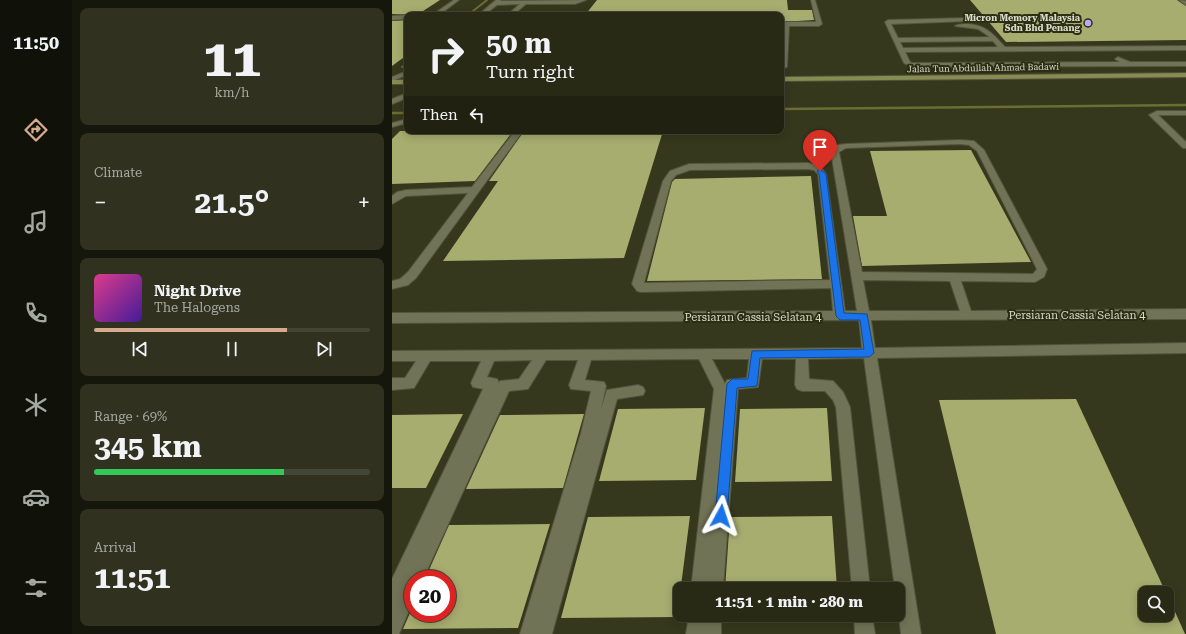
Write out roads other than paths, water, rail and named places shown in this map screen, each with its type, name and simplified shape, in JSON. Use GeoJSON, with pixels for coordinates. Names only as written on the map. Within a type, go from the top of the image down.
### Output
{"type":"FeatureCollection","features":[{"type":"Feature","properties":{"kind":"main road","name":"Jalan Tun Abdullah Ahmad Badawi"},"geometry":{"type":"LineString","coordinates":[[784,79],[1186,75]]}},
{"type":"Feature","properties":{"kind":"main road","name":"Jalan Tun Abdullah Ahmad Badawi"},"geometry":{"type":"LineString","coordinates":[[784,85],[1186,81]]}},
{"type":"Feature","properties":{"kind":"main road"},"geometry":{"type":"LineString","coordinates":[[392,82],[404,82]]}},
{"type":"Feature","properties":{"kind":"main road"},"geometry":{"type":"LineString","coordinates":[[392,88],[404,88]]}},
{"type":"Feature","properties":{"kind":"street"},"geometry":{"type":"LineString","coordinates":[[484,12],[497,1],[575,2],[584,0]]}},
{"type":"Feature","properties":{"kind":"street"},"geometry":{"type":"LineString","coordinates":[[784,67],[786,24],[819,24],[813,0]]}},
{"type":"Feature","properties":{"kind":"street"},"geometry":{"type":"LineString","coordinates":[[1181,0],[1186,3]]}},
{"type":"Feature","properties":{"kind":"street"},"geometry":{"type":"LineString","coordinates":[[497,11],[508,1]]}},
{"type":"Feature","properties":{"kind":"street"},"geometry":{"type":"LineString","coordinates":[[439,12],[454,2],[464,2]]}},
{"type":"Feature","properties":{"kind":"street"},"geometry":{"type":"LineString","coordinates":[[513,12],[524,2]]}},
{"type":"Feature","properties":{"kind":"street"},"geometry":{"type":"LineString","coordinates":[[392,18],[404,17]]}},
{"type":"Feature","properties":{"kind":"street"},"geometry":{"type":"LineString","coordinates":[[967,20],[893,20],[888,22],[907,63],[916,65],[1186,64]]}},
{"type":"Feature","properties":{"kind":"street"},"geometry":{"type":"LineString","coordinates":[[892,30],[974,25],[983,27],[1003,49]]}},
{"type":"Feature","properties":{"kind":"street"},"geometry":{"type":"LineString","coordinates":[[892,30],[902,32]]}},
{"type":"Feature","properties":{"kind":"street"},"geometry":{"type":"LineString","coordinates":[[956,32],[988,32]]}},
{"type":"Feature","properties":{"kind":"street"},"geometry":{"type":"LineString","coordinates":[[897,40],[994,39]]}},
{"type":"Feature","properties":{"kind":"street"},"geometry":{"type":"LineString","coordinates":[[1124,48],[1131,56],[1144,64]]}},
{"type":"Feature","properties":{"kind":"street"},"geometry":{"type":"LineString","coordinates":[[1140,48],[1161,64]]}},
{"type":"Feature","properties":{"kind":"street"},"geometry":{"type":"LineString","coordinates":[[901,50],[1186,48]]}},
{"type":"Feature","properties":{"kind":"street"},"geometry":{"type":"LineString","coordinates":[[1014,49],[1023,56],[1029,64]]}},
{"type":"Feature","properties":{"kind":"street"},"geometry":{"type":"LineString","coordinates":[[1114,56],[1124,64]]}},
{"type":"Feature","properties":{"kind":"street"},"geometry":{"type":"LineString","coordinates":[[944,57],[1131,56]]}},
{"type":"Feature","properties":{"kind":"street"},"geometry":{"type":"LineString","coordinates":[[905,58],[913,58]]}},
{"type":"Feature","properties":{"kind":"street"},"geometry":{"type":"LineString","coordinates":[[392,79],[404,74]]}},
{"type":"Feature","properties":{"kind":"street"},"geometry":{"type":"LineString","coordinates":[[392,102],[404,96]]}},
{"type":"Feature","properties":{"kind":"street"},"geometry":{"type":"LineString","coordinates":[[1186,113],[1157,113],[1153,115],[1186,146]]}},
{"type":"Feature","properties":{"kind":"street"},"geometry":{"type":"LineString","coordinates":[[392,125],[404,122]]}},
{"type":"Feature","properties":{"kind":"street"},"geometry":{"type":"LineString","coordinates":[[392,285],[404,282],[412,275],[517,134]]}},
{"type":"Feature","properties":{"kind":"street"},"geometry":{"type":"LineString","coordinates":[[857,276],[1035,278],[1040,274],[1042,269],[980,150],[971,143],[960,142],[846,146],[836,149],[835,152],[864,316],[911,634]]}},
{"type":"Feature","properties":{"kind":"street"},"geometry":{"type":"LineString","coordinates":[[835,284],[641,288],[638,284],[667,181],[673,173],[689,167],[808,166],[817,168],[822,174],[840,316]]}},
{"type":"Feature","properties":{"kind":"street"},"geometry":{"type":"LineString","coordinates":[[392,201],[400,194],[406,193],[475,190]]}},
{"type":"Feature","properties":{"kind":"street"},"geometry":{"type":"LineString","coordinates":[[954,276],[967,315]]}},
{"type":"Feature","properties":{"kind":"street","name":"Persiaran Cassia Selatan 4"},"geometry":{"type":"LineString","coordinates":[[392,318],[1186,314]]}},
{"type":"Feature","properties":{"kind":"street"},"geometry":{"type":"LineString","coordinates":[[392,356],[704,355],[1186,348]]}},
{"type":"Feature","properties":{"kind":"street"},"geometry":{"type":"LineString","coordinates":[[715,582],[732,384],[753,383],[756,354]]}},
{"type":"Feature","properties":{"kind":"street"},"geometry":{"type":"LineString","coordinates":[[802,354],[802,385],[828,385],[838,396],[844,407],[860,582]]}},
{"type":"Feature","properties":{"kind":"street"},"geometry":{"type":"LineString","coordinates":[[418,570],[505,385],[523,385],[542,355]]}},
{"type":"Feature","properties":{"kind":"street"},"geometry":{"type":"LineString","coordinates":[[530,634],[588,433],[599,386],[576,385],[586,355]]}},
{"type":"Feature","properties":{"kind":"street"},"geometry":{"type":"LineString","coordinates":[[701,582],[721,389],[704,355]]}},
{"type":"Feature","properties":{"kind":"street"},"geometry":{"type":"LineString","coordinates":[[392,384],[410,384],[426,356]]}},
{"type":"Feature","properties":{"kind":"street"},"geometry":{"type":"LineString","coordinates":[[392,599],[492,383],[478,383],[490,356]]}},
{"type":"Feature","properties":{"kind":"street"},"geometry":{"type":"LineString","coordinates":[[542,634],[612,394],[638,391]]}},
{"type":"Feature","properties":{"kind":"street"},"geometry":{"type":"LineString","coordinates":[[392,627],[404,600]]}},
{"type":"Feature","properties":{"kind":"street"},"geometry":{"type":"LineString","coordinates":[[696,634],[697,622]]}},
{"type":"Feature","properties":{"kind":"street"},"geometry":{"type":"LineString","coordinates":[[712,622],[712,634]]}},
{"type":"Feature","properties":{"kind":"street"},"geometry":{"type":"LineString","coordinates":[[864,622],[865,634]]}},
{"type":"Feature","properties":{"kind":"waterway"},"geometry":{"type":"LineString","coordinates":[[472,12],[487,0]]}},
{"type":"Feature","properties":{"kind":"waterway"},"geometry":{"type":"LineString","coordinates":[[784,109],[1186,105]]}},
{"type":"Feature","properties":{"kind":"waterway"},"geometry":{"type":"LineString","coordinates":[[392,113],[404,113]]}},
{"type":"Feature","properties":{"kind":"place","name":"Micron Memory Malaysia Sdn Bhd Penang"},"geometry":{"type":"Point","coordinates":[1088,23]}}]}
